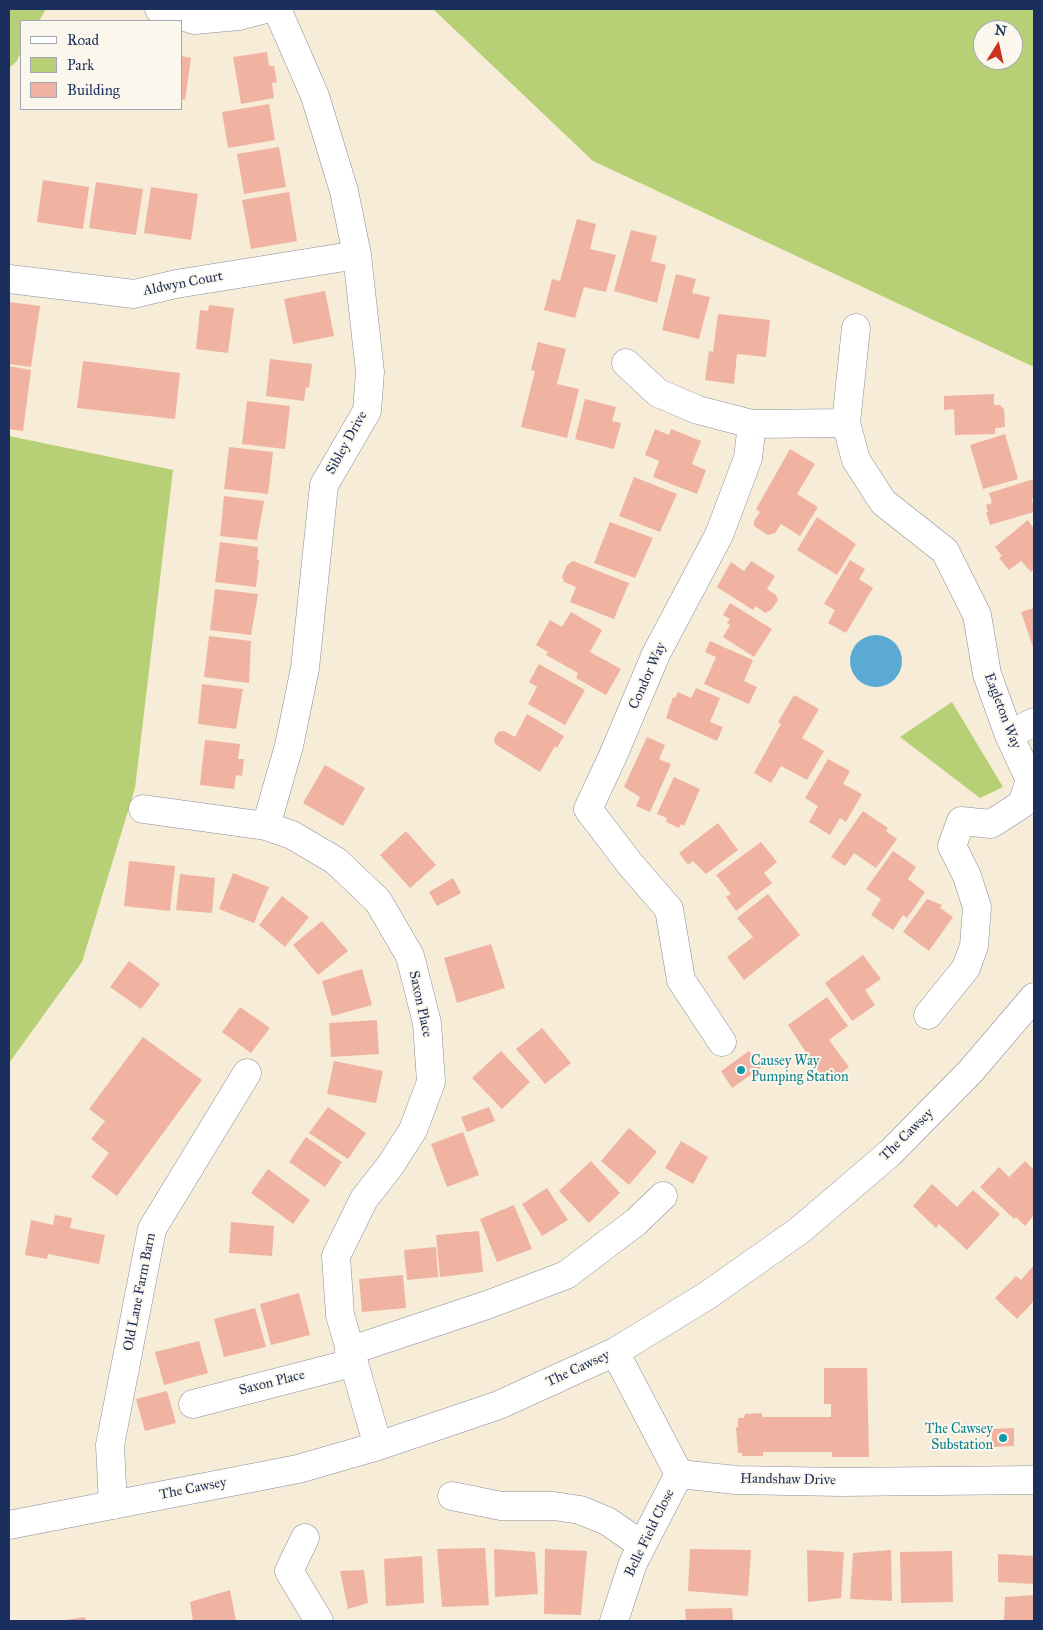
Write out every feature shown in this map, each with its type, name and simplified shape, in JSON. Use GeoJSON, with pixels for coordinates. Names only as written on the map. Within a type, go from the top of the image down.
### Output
{"type":"FeatureCollection","features":[{"type":"Feature","properties":{"kind":"street"},"geometry":{"type":"LineString","coordinates":[[159,9],[194,20],[239,16],[266,9]]}},
{"type":"Feature","properties":{"kind":"street","name":"Sibley Drive"},"geometry":{"type":"LineString","coordinates":[[266,826],[289,746],[305,668],[324,485],[367,411],[370,372],[357,255],[344,191],[315,96],[277,9]]}},
{"type":"Feature","properties":{"kind":"street","name":"Aldwyn Court"},"geometry":{"type":"LineString","coordinates":[[9,278],[134,294],[176,284],[357,255]]}},
{"type":"Feature","properties":{"kind":"street","name":"Eagleton Way"},"geometry":{"type":"LineString","coordinates":[[856,328],[846,422],[856,460],[883,502],[946,551],[978,615],[987,674],[1010,735],[1032,780],[1022,804],[991,824],[961,821],[952,846],[967,876],[977,907],[974,946],[966,968],[928,1014]]}},
{"type":"Feature","properties":{"kind":"street"},"geometry":{"type":"LineString","coordinates":[[626,363],[658,393],[698,410],[752,424],[846,422]]}},
{"type":"Feature","properties":{"kind":"street","name":"Condor Way"},"geometry":{"type":"LineString","coordinates":[[722,1042],[681,980],[669,909],[630,864],[588,809],[656,654],[719,535],[748,458],[752,424]]}},
{"type":"Feature","properties":{"kind":"street"},"geometry":{"type":"LineString","coordinates":[[1010,735],[1034,722]]}},
{"type":"Feature","properties":{"kind":"street","name":"Saxon Place"},"geometry":{"type":"LineString","coordinates":[[143,809],[266,826],[292,835],[336,861],[378,901],[410,956],[427,1023],[431,1082],[413,1130],[390,1166],[364,1199],[336,1256],[340,1315],[350,1357],[378,1446]]}},
{"type":"Feature","properties":{"kind":"street","name":"The Cawsey"},"geometry":{"type":"LineString","coordinates":[[9,1525],[298,1468],[378,1446],[499,1405],[615,1352],[708,1295],[777,1246],[875,1166],[970,1072],[1034,997]]}},
{"type":"Feature","properties":{"kind":"street","name":"Old Lane Farm Barn"},"geometry":{"type":"LineString","coordinates":[[113,1505],[110,1445],[152,1229],[247,1073]]}},
{"type":"Feature","properties":{"kind":"street","name":"Saxon Place"},"geometry":{"type":"LineString","coordinates":[[193,1404],[350,1357],[566,1275],[636,1222],[663,1196]]}},
{"type":"Feature","properties":{"kind":"street"},"geometry":{"type":"LineString","coordinates":[[615,1352],[679,1474]]}},
{"type":"Feature","properties":{"kind":"street","name":"Handshaw Drive"},"geometry":{"type":"LineString","coordinates":[[679,1474],[736,1480],[840,1482],[1034,1480]]}},
{"type":"Feature","properties":{"kind":"street","name":"Belle Field Close"},"geometry":{"type":"LineString","coordinates":[[614,1621],[633,1564],[679,1474]]}},
{"type":"Feature","properties":{"kind":"street"},"geometry":{"type":"LineString","coordinates":[[452,1496],[501,1506],[554,1506],[580,1510],[607,1521],[642,1545]]}},
{"type":"Feature","properties":{"kind":"street"},"geometry":{"type":"LineString","coordinates":[[305,1538],[289,1571],[319,1621]]}},
{"type":"Feature","properties":{"kind":"green space"},"geometry":{"type":"Polygon","coordinates":[[[9,9],[46,9],[40,20],[20,20],[20,55],[16,62],[9,68],[9,9]]]}},
{"type":"Feature","properties":{"kind":"green space"},"geometry":{"type":"Polygon","coordinates":[[[433,9],[1034,9],[1034,367],[593,161],[433,9]]]}},
{"type":"Feature","properties":{"kind":"green space"},"geometry":{"type":"Polygon","coordinates":[[[9,436],[173,470],[135,788],[82,962],[9,1063],[9,436]]]}},
{"type":"Feature","properties":{"kind":"green space"},"geometry":{"type":"Polygon","coordinates":[[[952,702],[1003,787],[980,798],[900,737],[952,702]]]}},
{"type":"Feature","properties":{"kind":"water"},"geometry":{"type":"Polygon","coordinates":[[[871,635],[881,635],[895,642],[902,656],[902,666],[895,680],[881,687],[871,687],[861,683],[854,676],[850,666],[850,656],[854,646],[861,639],[871,635]]]}},
{"type":"Feature","properties":{"kind":"building"},"geometry":{"type":"Polygon","coordinates":[[[267,52],[269,66],[274,66],[277,82],[272,83],[274,98],[241,104],[233,57],[267,52]]]}},
{"type":"Feature","properties":{"kind":"building"},"geometry":{"type":"Polygon","coordinates":[[[182,56],[191,58],[185,100],[182,99],[182,56]]]}},
{"type":"Feature","properties":{"kind":"building"},"geometry":{"type":"Polygon","coordinates":[[[269,104],[275,140],[228,148],[222,112],[269,104]]]}},
{"type":"Feature","properties":{"kind":"building"},"geometry":{"type":"Polygon","coordinates":[[[279,147],[286,187],[244,194],[237,154],[279,147]]]}},
{"type":"Feature","properties":{"kind":"building"},"geometry":{"type":"Polygon","coordinates":[[[43,180],[89,187],[83,229],[37,222],[43,180]]]}},
{"type":"Feature","properties":{"kind":"building"},"geometry":{"type":"Polygon","coordinates":[[[96,182],[143,189],[136,235],[89,228],[96,182]]]}},
{"type":"Feature","properties":{"kind":"building"},"geometry":{"type":"Polygon","coordinates":[[[151,187],[198,194],[191,240],[144,233],[151,187]]]}},
{"type":"Feature","properties":{"kind":"building"},"geometry":{"type":"Polygon","coordinates":[[[289,192],[297,241],[251,249],[242,200],[289,192]]]}},
{"type":"Feature","properties":{"kind":"building"},"geometry":{"type":"Polygon","coordinates":[[[577,219],[596,224],[590,249],[616,255],[606,292],[584,287],[575,318],[544,310],[552,279],[560,281],[577,219]]]}},
{"type":"Feature","properties":{"kind":"building"},"geometry":{"type":"Polygon","coordinates":[[[631,230],[657,236],[651,261],[666,265],[657,303],[614,291],[631,230]]]}},
{"type":"Feature","properties":{"kind":"building"},"geometry":{"type":"Polygon","coordinates":[[[676,274],[696,279],[692,293],[710,297],[699,339],[662,330],[676,274]]]}},
{"type":"Feature","properties":{"kind":"building"},"geometry":{"type":"Polygon","coordinates":[[[325,291],[334,336],[293,344],[284,299],[325,291]]]}},
{"type":"Feature","properties":{"kind":"building"},"geometry":{"type":"Polygon","coordinates":[[[9,302],[40,306],[31,367],[9,364],[9,302]]]}},
{"type":"Feature","properties":{"kind":"building"},"geometry":{"type":"Polygon","coordinates":[[[209,305],[234,308],[228,353],[196,349],[200,310],[208,311],[209,305]]]}},
{"type":"Feature","properties":{"kind":"building"},"geometry":{"type":"Polygon","coordinates":[[[718,314],[770,320],[766,357],[737,354],[734,384],[705,380],[709,351],[713,352],[718,314]]]}},
{"type":"Feature","properties":{"kind":"building"},"geometry":{"type":"Polygon","coordinates":[[[538,342],[566,349],[557,384],[579,389],[567,438],[521,427],[535,371],[531,370],[538,342]]]}},
{"type":"Feature","properties":{"kind":"building"},"geometry":{"type":"Polygon","coordinates":[[[270,359],[312,364],[309,388],[306,387],[304,401],[266,396],[270,359]]]}},
{"type":"Feature","properties":{"kind":"building"},"geometry":{"type":"Polygon","coordinates":[[[83,361],[180,373],[175,419],[77,408],[83,361]]]}},
{"type":"Feature","properties":{"kind":"building"},"geometry":{"type":"Polygon","coordinates":[[[9,366],[31,370],[23,431],[9,429],[9,366]]]}},
{"type":"Feature","properties":{"kind":"building"},"geometry":{"type":"Polygon","coordinates":[[[994,394],[994,405],[1000,405],[1004,409],[1005,427],[995,428],[995,434],[955,435],[954,409],[944,410],[944,396],[994,394]]]}},
{"type":"Feature","properties":{"kind":"building"},"geometry":{"type":"Polygon","coordinates":[[[585,399],[616,407],[612,421],[621,423],[614,449],[575,439],[585,399]]]}},
{"type":"Feature","properties":{"kind":"building"},"geometry":{"type":"Polygon","coordinates":[[[247,401],[290,406],[285,449],[242,444],[247,401]]]}},
{"type":"Feature","properties":{"kind":"building"},"geometry":{"type":"Polygon","coordinates":[[[655,429],[669,435],[671,429],[701,441],[692,464],[706,470],[697,494],[653,477],[659,461],[645,455],[655,429]]]}},
{"type":"Feature","properties":{"kind":"building"},"geometry":{"type":"Polygon","coordinates":[[[1005,434],[1018,479],[983,489],[970,445],[1005,434]]]}},
{"type":"Feature","properties":{"kind":"building"},"geometry":{"type":"Polygon","coordinates":[[[229,447],[273,452],[268,494],[224,489],[229,447]]]}},
{"type":"Feature","properties":{"kind":"building"},"geometry":{"type":"Polygon","coordinates":[[[790,449],[815,464],[797,494],[818,507],[800,536],[781,524],[775,533],[768,535],[754,526],[754,521],[760,512],[756,509],[790,449]]]}},
{"type":"Feature","properties":{"kind":"building"},"geometry":{"type":"Polygon","coordinates":[[[634,477],[677,494],[660,532],[619,516],[634,477]]]}},
{"type":"Feature","properties":{"kind":"building"},"geometry":{"type":"Polygon","coordinates":[[[1034,479],[1034,498],[1032,499],[1034,512],[990,525],[986,512],[988,512],[986,505],[992,503],[989,493],[1034,479]]]}},
{"type":"Feature","properties":{"kind":"building"},"geometry":{"type":"Polygon","coordinates":[[[224,496],[264,501],[257,540],[220,536],[224,496]]]}},
{"type":"Feature","properties":{"kind":"building"},"geometry":{"type":"Polygon","coordinates":[[[817,517],[856,544],[837,575],[797,550],[817,517]]]}},
{"type":"Feature","properties":{"kind":"building"},"geometry":{"type":"Polygon","coordinates":[[[1028,520],[1034,529],[1034,569],[1031,572],[1021,561],[1009,570],[999,558],[1002,556],[995,547],[1028,520]]]}},
{"type":"Feature","properties":{"kind":"building"},"geometry":{"type":"Polygon","coordinates":[[[610,522],[653,538],[635,578],[594,563],[610,522]]]}},
{"type":"Feature","properties":{"kind":"building"},"geometry":{"type":"Polygon","coordinates":[[[220,542],[258,547],[257,560],[259,560],[256,587],[215,582],[220,542]]]}},
{"type":"Feature","properties":{"kind":"building"},"geometry":{"type":"Polygon","coordinates":[[[850,560],[865,569],[859,579],[873,588],[846,633],[828,623],[835,610],[824,604],[850,560]]]}},
{"type":"Feature","properties":{"kind":"building"},"geometry":{"type":"Polygon","coordinates":[[[573,561],[629,583],[614,619],[570,602],[576,587],[564,582],[562,577],[567,565],[573,561]]]}},
{"type":"Feature","properties":{"kind":"building"},"geometry":{"type":"Polygon","coordinates":[[[751,561],[775,576],[767,589],[776,595],[778,600],[771,610],[765,613],[756,606],[753,610],[717,587],[731,562],[744,571],[751,561]]]}},
{"type":"Feature","properties":{"kind":"building"},"geometry":{"type":"Polygon","coordinates":[[[215,589],[258,594],[251,635],[210,630],[215,589]]]}},
{"type":"Feature","properties":{"kind":"building"},"geometry":{"type":"Polygon","coordinates":[[[730,603],[772,629],[754,657],[723,637],[730,625],[727,623],[730,619],[723,615],[730,603]]]}},
{"type":"Feature","properties":{"kind":"building"},"geometry":{"type":"Polygon","coordinates":[[[1034,608],[1034,650],[1021,612],[1034,608]]]}},
{"type":"Feature","properties":{"kind":"building"},"geometry":{"type":"Polygon","coordinates":[[[571,612],[602,630],[590,652],[621,669],[606,695],[576,678],[578,673],[546,655],[548,652],[536,645],[550,620],[562,627],[571,612]]]}},
{"type":"Feature","properties":{"kind":"building"},"geometry":{"type":"Polygon","coordinates":[[[209,636],[251,641],[249,683],[204,677],[209,636]]]}},
{"type":"Feature","properties":{"kind":"building"},"geometry":{"type":"Polygon","coordinates":[[[710,641],[753,660],[744,681],[757,687],[749,704],[704,684],[716,657],[705,652],[710,641]]]}},
{"type":"Feature","properties":{"kind":"building"},"geometry":{"type":"Polygon","coordinates":[[[539,664],[585,690],[565,725],[528,704],[537,687],[529,682],[539,664]]]}},
{"type":"Feature","properties":{"kind":"building"},"geometry":{"type":"Polygon","coordinates":[[[202,684],[243,689],[236,729],[198,724],[202,684]]]}},
{"type":"Feature","properties":{"kind":"building"},"geometry":{"type":"Polygon","coordinates":[[[696,688],[720,698],[710,722],[723,727],[717,741],[666,718],[673,697],[675,698],[678,692],[691,698],[696,688]]]}},
{"type":"Feature","properties":{"kind":"building"},"geometry":{"type":"Polygon","coordinates":[[[794,695],[819,709],[802,738],[824,751],[807,780],[781,766],[771,783],[754,773],[781,724],[778,722],[794,695]]]}},
{"type":"Feature","properties":{"kind":"building"},"geometry":{"type":"Polygon","coordinates":[[[527,714],[564,736],[557,748],[555,746],[540,772],[495,744],[494,739],[498,732],[504,731],[515,737],[527,714]]]}},
{"type":"Feature","properties":{"kind":"building"},"geometry":{"type":"Polygon","coordinates":[[[647,737],[665,745],[659,759],[671,764],[650,812],[636,806],[640,797],[624,787],[647,737]]]}},
{"type":"Feature","properties":{"kind":"building"},"geometry":{"type":"Polygon","coordinates":[[[205,740],[240,744],[238,759],[244,759],[242,776],[236,775],[234,789],[200,785],[205,740]]]}},
{"type":"Feature","properties":{"kind":"building"},"geometry":{"type":"Polygon","coordinates":[[[828,759],[850,771],[843,784],[862,794],[846,822],[840,818],[830,835],[809,822],[818,806],[805,798],[828,759]]]}},
{"type":"Feature","properties":{"kind":"building"},"geometry":{"type":"Polygon","coordinates":[[[325,765],[365,788],[343,826],[303,803],[325,765]]]}},
{"type":"Feature","properties":{"kind":"building"},"geometry":{"type":"Polygon","coordinates":[[[674,777],[700,789],[684,826],[681,824],[679,828],[666,822],[667,818],[657,814],[674,777]]]}},
{"type":"Feature","properties":{"kind":"building"},"geometry":{"type":"Polygon","coordinates":[[[863,811],[888,828],[886,831],[897,839],[876,868],[854,853],[845,866],[831,857],[863,811]]]}},
{"type":"Feature","properties":{"kind":"building"},"geometry":{"type":"Polygon","coordinates":[[[718,823],[738,850],[706,874],[693,861],[688,865],[679,853],[718,823]]]}},
{"type":"Feature","properties":{"kind":"building"},"geometry":{"type":"Polygon","coordinates":[[[406,831],[436,865],[410,888],[380,855],[406,831]]]}},
{"type":"Feature","properties":{"kind":"building"},"geometry":{"type":"Polygon","coordinates":[[[761,842],[777,862],[764,873],[772,883],[736,911],[726,897],[731,894],[716,875],[761,842]]]}},
{"type":"Feature","properties":{"kind":"building"},"geometry":{"type":"Polygon","coordinates":[[[893,851],[916,867],[908,879],[925,892],[907,918],[903,915],[893,930],[871,915],[881,899],[866,889],[893,851]]]}},
{"type":"Feature","properties":{"kind":"building"},"geometry":{"type":"Polygon","coordinates":[[[129,861],[175,866],[170,911],[124,906],[129,861]]]}},
{"type":"Feature","properties":{"kind":"building"},"geometry":{"type":"Polygon","coordinates":[[[233,873],[269,887],[254,923],[219,909],[233,873]]]}},
{"type":"Feature","properties":{"kind":"building"},"geometry":{"type":"Polygon","coordinates":[[[180,874],[215,878],[212,913],[176,910],[180,874]]]}},
{"type":"Feature","properties":{"kind":"building"},"geometry":{"type":"Polygon","coordinates":[[[453,878],[461,893],[437,906],[429,892],[453,878]]]}},
{"type":"Feature","properties":{"kind":"building"},"geometry":{"type":"Polygon","coordinates":[[[768,894],[800,935],[744,980],[727,957],[753,937],[737,918],[768,894]]]}},
{"type":"Feature","properties":{"kind":"building"},"geometry":{"type":"Polygon","coordinates":[[[282,896],[309,917],[285,947],[259,925],[282,896]]]}},
{"type":"Feature","properties":{"kind":"building"},"geometry":{"type":"Polygon","coordinates":[[[927,899],[942,905],[940,908],[953,917],[929,951],[903,932],[927,899]]]}},
{"type":"Feature","properties":{"kind":"building"},"geometry":{"type":"Polygon","coordinates":[[[322,921],[348,951],[318,975],[293,945],[322,921]]]}},
{"type":"Feature","properties":{"kind":"building"},"geometry":{"type":"Polygon","coordinates":[[[491,944],[505,988],[457,1003],[444,958],[491,944]]]}},
{"type":"Feature","properties":{"kind":"building"},"geometry":{"type":"Polygon","coordinates":[[[863,955],[881,979],[865,990],[875,1005],[852,1021],[825,983],[863,955]]]}},
{"type":"Feature","properties":{"kind":"building"},"geometry":{"type":"Polygon","coordinates":[[[129,961],[160,984],[141,1009],[110,987],[129,961]]]}},
{"type":"Feature","properties":{"kind":"building"},"geometry":{"type":"Polygon","coordinates":[[[362,969],[372,1005],[332,1016],[322,981],[362,969]]]}},
{"type":"Feature","properties":{"kind":"building"},"geometry":{"type":"Polygon","coordinates":[[[827,997],[848,1026],[829,1040],[849,1067],[827,1084],[788,1025],[827,997]]]}},
{"type":"Feature","properties":{"kind":"building"},"geometry":{"type":"Polygon","coordinates":[[[240,1007],[270,1028],[251,1053],[222,1032],[240,1007]]]}},
{"type":"Feature","properties":{"kind":"building"},"geometry":{"type":"Polygon","coordinates":[[[377,1020],[379,1054],[331,1057],[329,1023],[377,1020]]]}},
{"type":"Feature","properties":{"kind":"building"},"geometry":{"type":"Polygon","coordinates":[[[542,1028],[571,1063],[545,1084],[516,1049],[542,1028]]]}},
{"type":"Feature","properties":{"kind":"building"},"geometry":{"type":"Polygon","coordinates":[[[143,1037],[202,1080],[117,1196],[91,1177],[109,1153],[91,1139],[105,1121],[89,1109],[143,1037]]]}},
{"type":"Feature","properties":{"kind":"building"},"geometry":{"type":"Polygon","coordinates":[[[501,1051],[530,1082],[502,1109],[472,1078],[501,1051]]]}},
{"type":"Feature","properties":{"kind":"building","name":"Causey Way Pumping Station"},"geometry":{"type":"Polygon","coordinates":[[[749,1051],[761,1068],[732,1088],[721,1071],[749,1051]]]}},
{"type":"Feature","properties":{"kind":"building"},"geometry":{"type":"Polygon","coordinates":[[[334,1061],[383,1071],[376,1103],[327,1094],[334,1061]]]}},
{"type":"Feature","properties":{"kind":"building"},"geometry":{"type":"Polygon","coordinates":[[[328,1107],[366,1133],[348,1159],[309,1133],[328,1107]]]}},
{"type":"Feature","properties":{"kind":"building"},"geometry":{"type":"Polygon","coordinates":[[[489,1107],[495,1121],[467,1132],[461,1117],[489,1107]]]}},
{"type":"Feature","properties":{"kind":"building"},"geometry":{"type":"Polygon","coordinates":[[[629,1128],[657,1152],[629,1185],[601,1161],[629,1128]]]}},
{"type":"Feature","properties":{"kind":"building"},"geometry":{"type":"Polygon","coordinates":[[[463,1132],[479,1175],[447,1187],[431,1144],[463,1132]]]}},
{"type":"Feature","properties":{"kind":"building"},"geometry":{"type":"Polygon","coordinates":[[[306,1137],[342,1162],[325,1187],[289,1162],[306,1137]]]}},
{"type":"Feature","properties":{"kind":"building"},"geometry":{"type":"Polygon","coordinates":[[[681,1141],[708,1157],[693,1184],[665,1168],[681,1141]]]}},
{"type":"Feature","properties":{"kind":"building"},"geometry":{"type":"Polygon","coordinates":[[[591,1161],[620,1193],[589,1223],[559,1191],[591,1161]]]}},
{"type":"Feature","properties":{"kind":"building"},"geometry":{"type":"Polygon","coordinates":[[[1025,1161],[1034,1170],[1034,1215],[1025,1226],[1016,1217],[1014,1219],[980,1187],[999,1167],[1009,1177],[1025,1161]]]}},
{"type":"Feature","properties":{"kind":"building"},"geometry":{"type":"Polygon","coordinates":[[[268,1169],[310,1200],[293,1224],[251,1193],[268,1169]]]}},
{"type":"Feature","properties":{"kind":"building"},"geometry":{"type":"Polygon","coordinates":[[[932,1184],[957,1207],[973,1190],[1000,1214],[967,1250],[939,1224],[936,1228],[913,1206],[932,1184]]]}},
{"type":"Feature","properties":{"kind":"building"},"geometry":{"type":"Polygon","coordinates":[[[547,1188],[568,1220],[542,1236],[522,1204],[547,1188]]]}},
{"type":"Feature","properties":{"kind":"building"},"geometry":{"type":"Polygon","coordinates":[[[514,1205],[532,1249],[497,1262],[480,1219],[514,1205]]]}},
{"type":"Feature","properties":{"kind":"building"},"geometry":{"type":"Polygon","coordinates":[[[55,1215],[72,1218],[70,1228],[105,1235],[99,1264],[48,1254],[47,1259],[25,1255],[31,1220],[53,1225],[55,1215]]]}},
{"type":"Feature","properties":{"kind":"building"},"geometry":{"type":"Polygon","coordinates":[[[231,1222],[274,1226],[272,1256],[229,1253],[231,1222]]]}},
{"type":"Feature","properties":{"kind":"building"},"geometry":{"type":"Polygon","coordinates":[[[479,1231],[483,1272],[440,1277],[436,1235],[479,1231]]]}},
{"type":"Feature","properties":{"kind":"building"},"geometry":{"type":"Polygon","coordinates":[[[436,1247],[438,1277],[407,1280],[404,1250],[436,1247]]]}},
{"type":"Feature","properties":{"kind":"building"},"geometry":{"type":"Polygon","coordinates":[[[1034,1265],[1034,1301],[1017,1319],[995,1298],[1016,1276],[1021,1280],[1034,1265]]]}},
{"type":"Feature","properties":{"kind":"building"},"geometry":{"type":"Polygon","coordinates":[[[403,1275],[406,1308],[362,1312],[359,1279],[403,1275]]]}},
{"type":"Feature","properties":{"kind":"building"},"geometry":{"type":"Polygon","coordinates":[[[299,1293],[310,1335],[271,1345],[260,1304],[299,1293]]]}},
{"type":"Feature","properties":{"kind":"building"},"geometry":{"type":"Polygon","coordinates":[[[255,1308],[266,1347],[224,1357],[214,1319],[255,1308]]]}},
{"type":"Feature","properties":{"kind":"building"},"geometry":{"type":"Polygon","coordinates":[[[199,1341],[208,1373],[164,1385],[155,1352],[199,1341]]]}},
{"type":"Feature","properties":{"kind":"building"},"geometry":{"type":"Polygon","coordinates":[[[824,1368],[867,1368],[869,1457],[832,1457],[832,1452],[763,1452],[763,1456],[742,1456],[742,1453],[738,1453],[736,1427],[738,1428],[738,1418],[744,1418],[745,1414],[762,1413],[762,1417],[831,1417],[831,1404],[824,1404],[824,1368]]]}},
{"type":"Feature","properties":{"kind":"building"},"geometry":{"type":"Polygon","coordinates":[[[167,1391],[176,1423],[145,1431],[136,1399],[167,1391]]]}},
{"type":"Feature","properties":{"kind":"building","name":"The Cawsey Substation"},"geometry":{"type":"Polygon","coordinates":[[[1014,1428],[1014,1446],[992,1447],[992,1429],[1014,1428]]]}},
{"type":"Feature","properties":{"kind":"building"},"geometry":{"type":"Polygon","coordinates":[[[485,1548],[489,1605],[442,1607],[437,1549],[485,1548]]]}},
{"type":"Feature","properties":{"kind":"building"},"geometry":{"type":"Polygon","coordinates":[[[494,1549],[535,1552],[538,1594],[495,1597],[494,1549]]]}},
{"type":"Feature","properties":{"kind":"building"},"geometry":{"type":"Polygon","coordinates":[[[545,1549],[587,1551],[581,1615],[544,1614],[545,1549]]]}},
{"type":"Feature","properties":{"kind":"building"},"geometry":{"type":"Polygon","coordinates":[[[690,1549],[751,1550],[748,1596],[688,1591],[690,1549]]]}},
{"type":"Feature","properties":{"kind":"building"},"geometry":{"type":"Polygon","coordinates":[[[807,1550],[844,1552],[841,1598],[808,1602],[807,1550]]]}},
{"type":"Feature","properties":{"kind":"building"},"geometry":{"type":"Polygon","coordinates":[[[891,1550],[892,1601],[850,1599],[853,1553],[891,1550]]]}},
{"type":"Feature","properties":{"kind":"building"},"geometry":{"type":"Polygon","coordinates":[[[952,1551],[953,1602],[901,1603],[900,1552],[952,1551]]]}},
{"type":"Feature","properties":{"kind":"building"},"geometry":{"type":"Polygon","coordinates":[[[998,1554],[1034,1556],[1034,1584],[998,1582],[998,1554]]]}},
{"type":"Feature","properties":{"kind":"building"},"geometry":{"type":"Polygon","coordinates":[[[422,1556],[424,1603],[386,1606],[384,1559],[422,1556]]]}},
{"type":"Feature","properties":{"kind":"building"},"geometry":{"type":"Polygon","coordinates":[[[364,1570],[368,1603],[348,1609],[340,1571],[364,1570]]]}},
{"type":"Feature","properties":{"kind":"building"},"geometry":{"type":"Polygon","coordinates":[[[230,1590],[236,1621],[193,1621],[190,1602],[230,1590]]]}},
{"type":"Feature","properties":{"kind":"building"},"geometry":{"type":"Polygon","coordinates":[[[1034,1595],[1034,1621],[1004,1621],[1005,1597],[1034,1595]]]}},
{"type":"Feature","properties":{"kind":"building"},"geometry":{"type":"Polygon","coordinates":[[[732,1608],[733,1621],[686,1621],[685,1609],[732,1608]]]}},
{"type":"Feature","properties":{"kind":"building"},"geometry":{"type":"Polygon","coordinates":[[[85,1617],[86,1621],[65,1621],[65,1620],[85,1617]]]}},
{"type":"Feature","properties":{"kind":"place","name":"Causey Way Pumping Station"},"geometry":{"type":"Point","coordinates":[741,1070]}},
{"type":"Feature","properties":{"kind":"place","name":"The Cawsey Substation"},"geometry":{"type":"Point","coordinates":[1003,1438]}}]}
